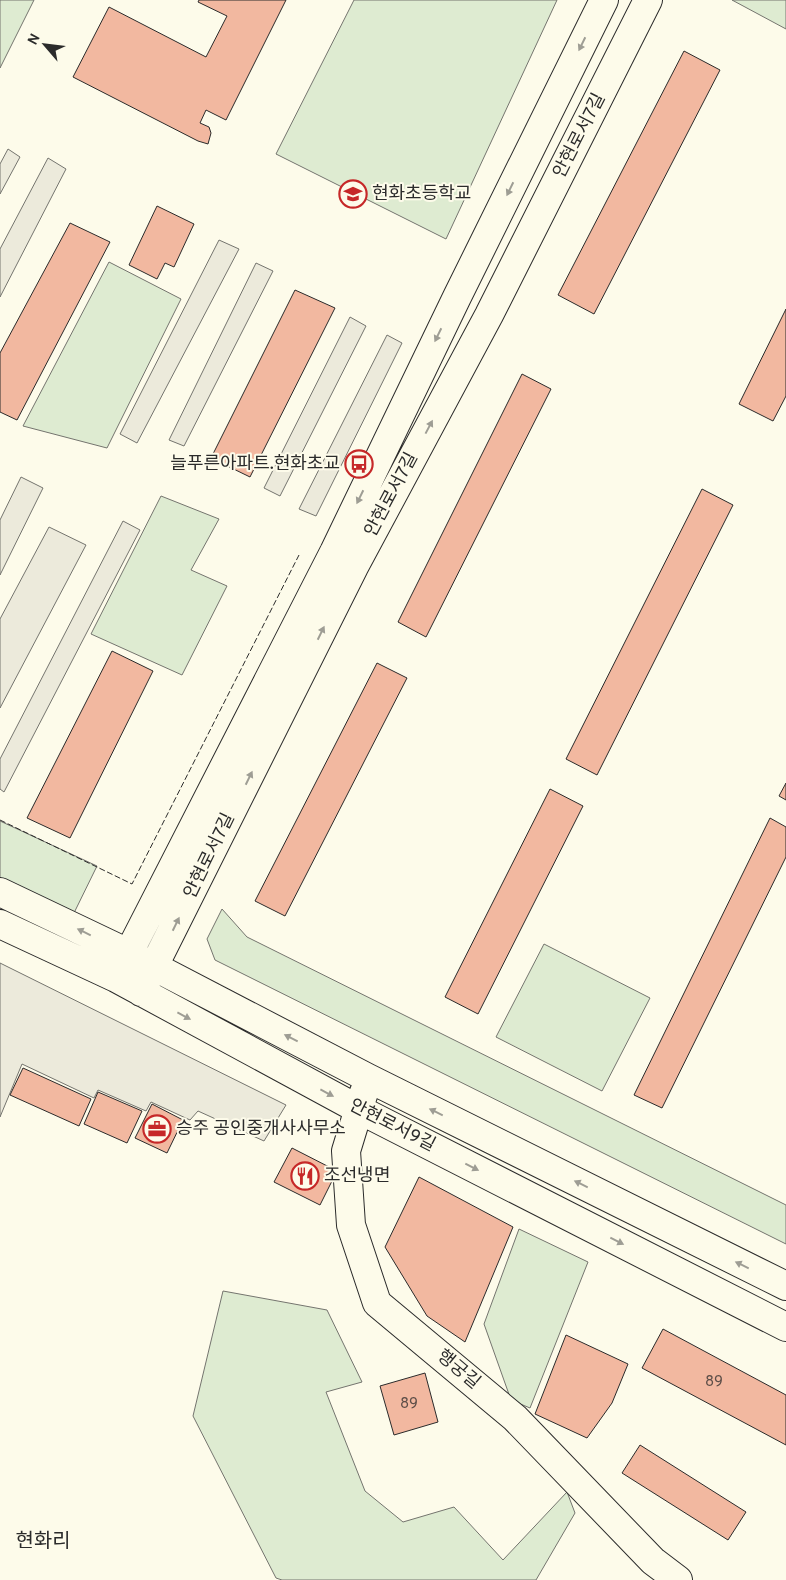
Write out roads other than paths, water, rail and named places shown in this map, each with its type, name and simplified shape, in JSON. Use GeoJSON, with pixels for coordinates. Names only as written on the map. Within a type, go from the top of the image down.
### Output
{"type":"FeatureCollection","features":[{"type":"Feature","properties":{"kind":"street","name":"안현로서7길"},"geometry":{"type":"LineString","coordinates":[[141,992],[155,967],[344,559],[461,288],[604,0]]}},
{"type":"Feature","properties":{"kind":"street","name":"안현로서7길"},"geometry":{"type":"LineString","coordinates":[[116,978],[344,559],[489,315],[648,0]]}},
{"type":"Feature","properties":{"kind":"street"},"geometry":{"type":"LineString","coordinates":[[0,892],[128,953],[368,1078],[786,1286]]}},
{"type":"Feature","properties":{"kind":"street","name":"안현로서9길"},"geometry":{"type":"LineString","coordinates":[[0,924],[116,978],[358,1109],[786,1327]]}},
{"type":"Feature","properties":{"kind":"street","name":"행궁길"},"geometry":{"type":"LineString","coordinates":[[368,1078],[346,1150],[351,1225],[376,1302],[515,1418],[653,1561],[678,1580]]}},
{"type":"Feature","properties":{"kind":"place","name":"현화초등학교"},"geometry":{"type":"Point","coordinates":[353,194]}},
{"type":"Feature","properties":{"kind":"place","name":"늘푸른아파트.현화초교"},"geometry":{"type":"Point","coordinates":[359,464]}},
{"type":"Feature","properties":{"kind":"place","name":"승주 공인중개사사무소"},"geometry":{"type":"Point","coordinates":[157,1129]}},
{"type":"Feature","properties":{"kind":"place","name":"조선냉면"},"geometry":{"type":"Point","coordinates":[305,1176]}},
{"type":"Feature","properties":{"kind":"district","name":"현화리"},"geometry":{"type":"Point","coordinates":[43,1542]}}]}
